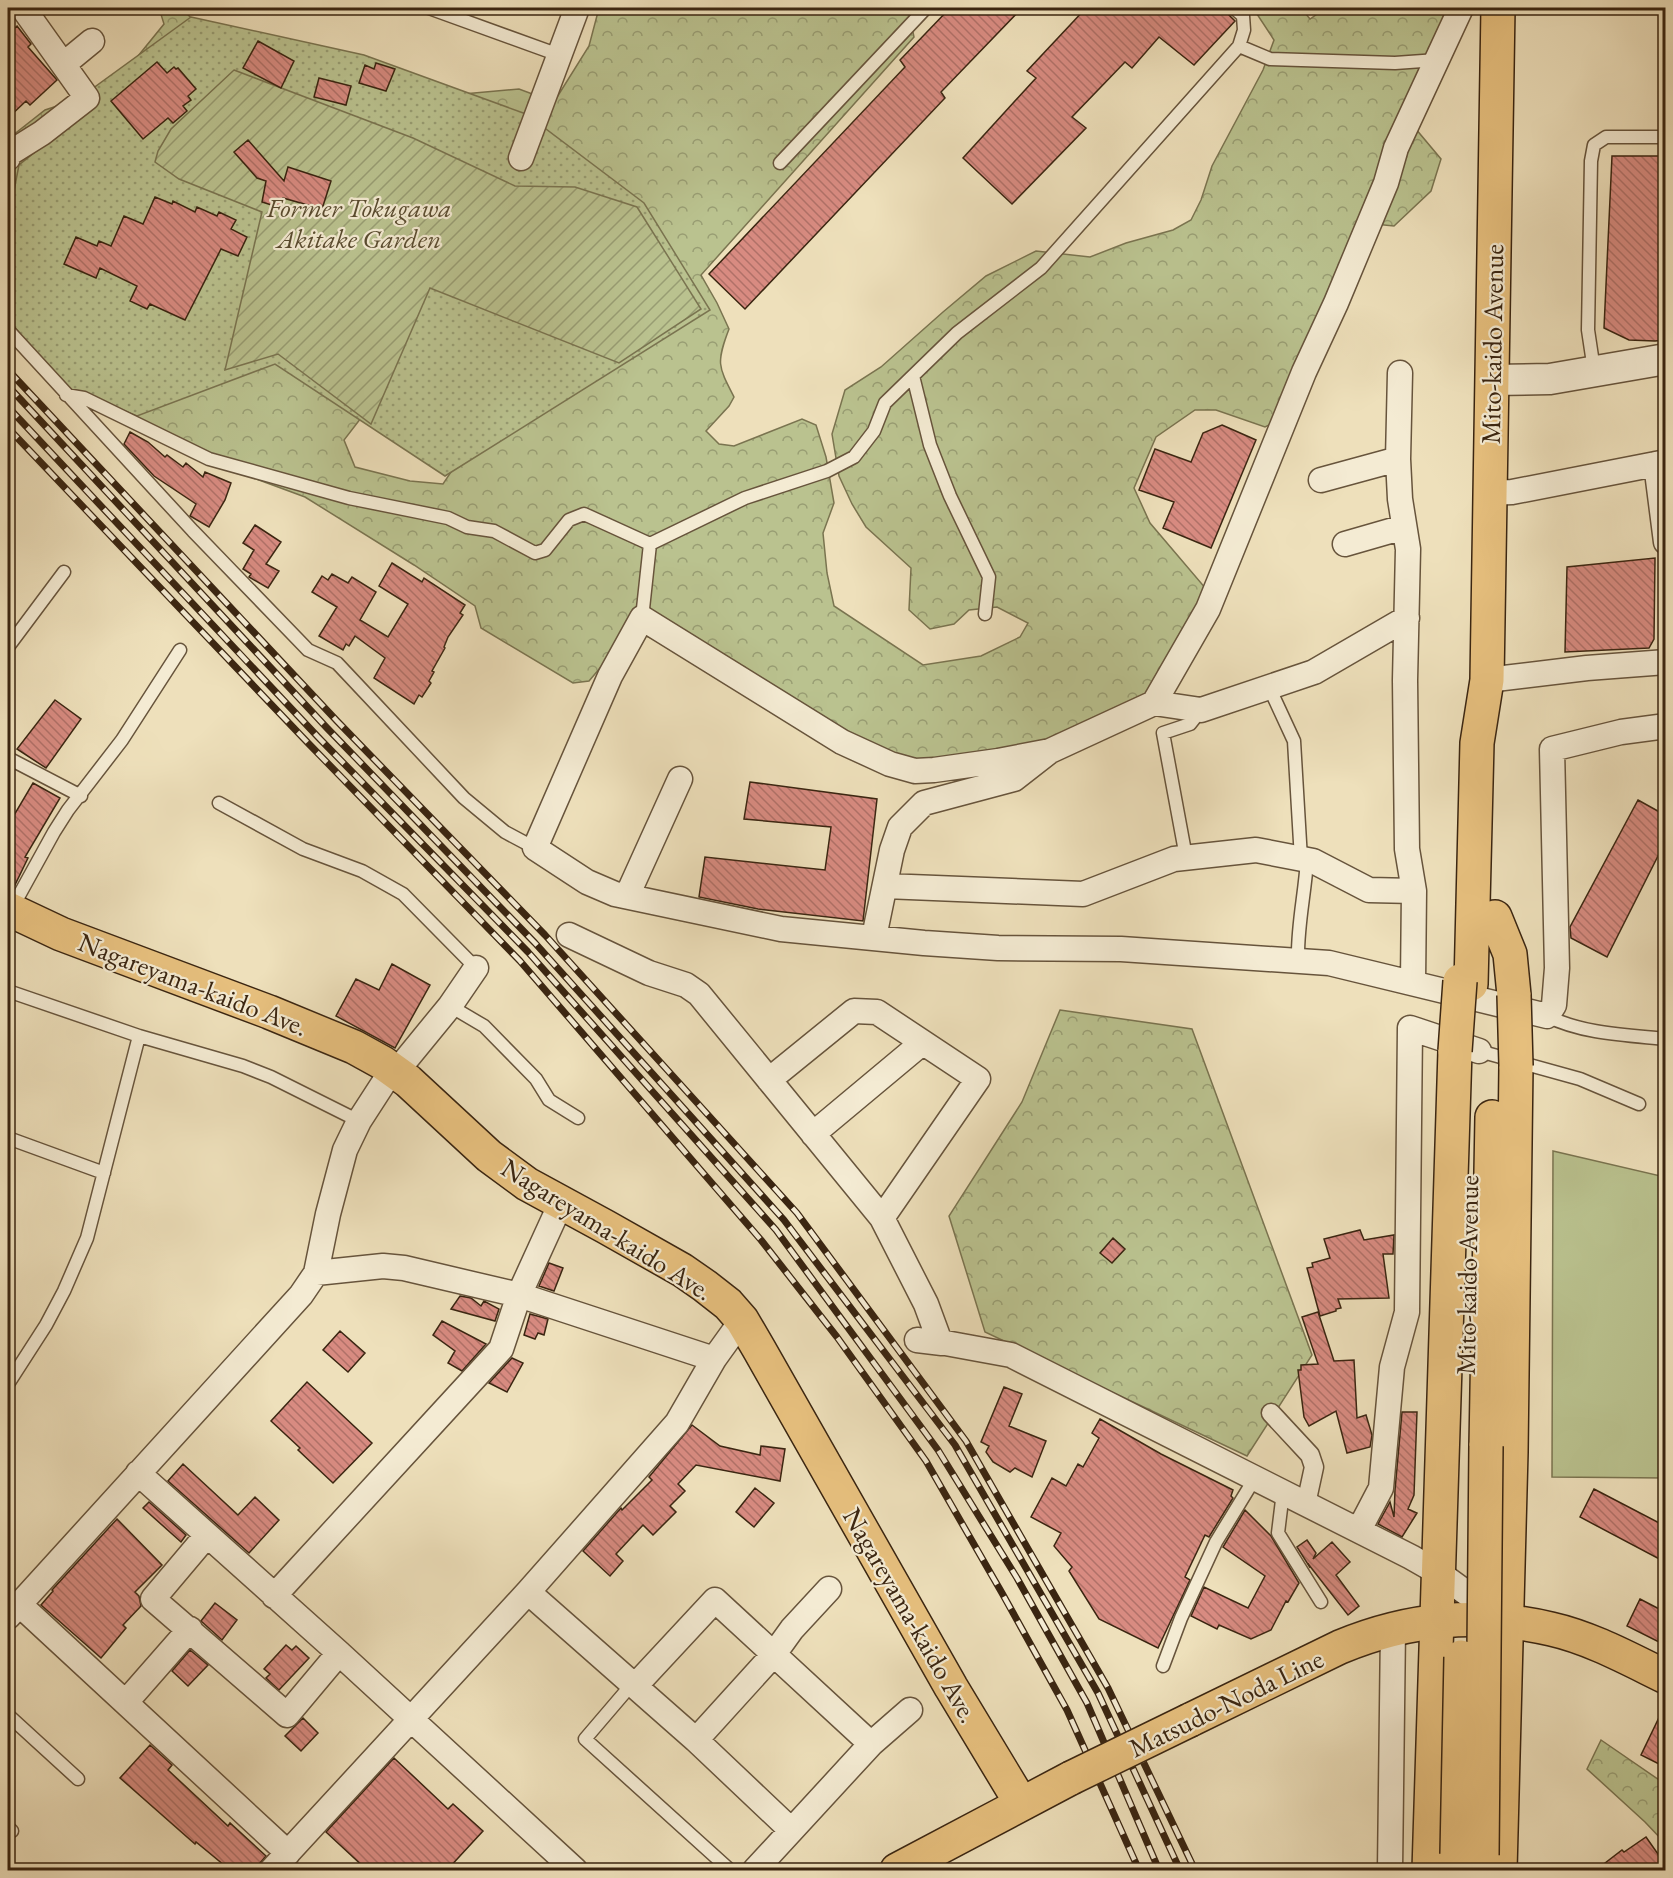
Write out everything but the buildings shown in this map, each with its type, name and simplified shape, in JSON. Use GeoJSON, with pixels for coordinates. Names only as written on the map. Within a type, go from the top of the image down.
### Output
{"type":"FeatureCollection","features":[{"type":"Feature","properties":{"kind":"main road","name":"Mito-kaido Avenue"},"geometry":{"type":"LineString","coordinates":[[1475,1864],[1476,1447],[1485,916],[1497,746],[1487,680],[1498,8]]}},
{"type":"Feature","properties":{"kind":"main road","name":"Nagareyama-kaido Ave."},"geometry":{"type":"LineString","coordinates":[[9,910],[61,934],[218,991],[354,1047],[394,1071],[507,1170],[527,1184],[682,1270],[728,1304],[742,1320],[951,1687],[1021,1803]]}},
{"type":"Feature","properties":{"kind":"main road"},"geometry":{"type":"LineString","coordinates":[[1429,1870],[1439,1573],[1483,1056],[1485,988],[1510,954],[1485,916]]}},
{"type":"Feature","properties":{"kind":"main road"},"geometry":{"type":"LineString","coordinates":[[1475,1864],[1506,1621],[1511,1440],[1483,1056]]}},
{"type":"Feature","properties":{"kind":"main road","name":"Matsudo-Noda Line"},"geometry":{"type":"LineString","coordinates":[[897,1870],[1071,1778],[1365,1636],[1437,1620],[1506,1621],[1552,1629],[1571,1635],[1598,1645],[1665,1677]]}},
{"type":"Feature","properties":{"kind":"street"},"geometry":{"type":"LineString","coordinates":[[8,21],[23,8],[87,98],[42,133],[10,153],[8,158]]}},
{"type":"Feature","properties":{"kind":"street"},"geometry":{"type":"LineString","coordinates":[[521,158],[577,8]]}},
{"type":"Feature","properties":{"kind":"street"},"geometry":{"type":"LineString","coordinates":[[1154,703],[1208,609],[1304,372],[1336,303],[1386,183],[1396,148],[1461,8]]}},
{"type":"Feature","properties":{"kind":"street"},"geometry":{"type":"LineString","coordinates":[[64,64],[92,41]]}},
{"type":"Feature","properties":{"kind":"street"},"geometry":{"type":"LineString","coordinates":[[1492,380],[1550,379],[1665,358]]}},
{"type":"Feature","properties":{"kind":"street"},"geometry":{"type":"LineString","coordinates":[[1400,373],[1398,459],[1400,499],[1408,549],[1405,680],[1407,849],[1414,891],[1413,982]]}},
{"type":"Feature","properties":{"kind":"street"},"geometry":{"type":"LineString","coordinates":[[1321,480],[1398,459]]}},
{"type":"Feature","properties":{"kind":"street"},"geometry":{"type":"LineString","coordinates":[[1490,493],[1512,492],[1661,463],[1665,542]]}},
{"type":"Feature","properties":{"kind":"street"},"geometry":{"type":"LineString","coordinates":[[1345,544],[1404,527]]}},
{"type":"Feature","properties":{"kind":"street"},"geometry":{"type":"LineString","coordinates":[[1050,751],[934,770],[915,771],[890,764],[842,742],[642,618],[610,676],[535,848],[587,882],[615,894],[781,929],[998,948],[1121,949],[1329,963],[1547,1016],[1554,1005],[1557,968],[1552,749],[1621,732],[1665,726]]}},
{"type":"Feature","properties":{"kind":"street"},"geometry":{"type":"LineString","coordinates":[[874,937],[892,850],[900,827],[924,803],[1014,778],[1050,751],[1154,703],[1201,710],[1314,672],[1407,618]]}},
{"type":"Feature","properties":{"kind":"street"},"geometry":{"type":"LineString","coordinates":[[1487,680],[1587,668],[1665,662]]}},
{"type":"Feature","properties":{"kind":"street"},"geometry":{"type":"LineString","coordinates":[[627,896],[680,779]]}},
{"type":"Feature","properties":{"kind":"street"},"geometry":{"type":"LineString","coordinates":[[885,886],[1083,894],[1174,859],[1256,850],[1313,861],[1369,890],[1414,891]]}},
{"type":"Feature","properties":{"kind":"street"},"geometry":{"type":"LineString","coordinates":[[569,934],[634,971],[686,985],[699,994],[882,1218],[926,1304],[942,1343]]}},
{"type":"Feature","properties":{"kind":"street"},"geometry":{"type":"LineString","coordinates":[[476,968],[450,1006],[394,1071],[359,1120],[345,1150],[335,1182],[316,1273],[301,1294],[12,1607],[126,1702],[280,1862],[528,1592],[677,1424],[714,1359],[742,1320]]}},
{"type":"Feature","properties":{"kind":"street"},"geometry":{"type":"LineString","coordinates":[[769,1080],[854,1011],[877,1012],[978,1079],[882,1218]]}},
{"type":"Feature","properties":{"kind":"street"},"geometry":{"type":"LineString","coordinates":[[1359,1530],[1381,1488],[1392,1367],[1407,1312],[1410,1028],[1483,1056]]}},
{"type":"Feature","properties":{"kind":"street"},"geometry":{"type":"LineString","coordinates":[[813,1134],[922,1042]]}},
{"type":"Feature","properties":{"kind":"street"},"geometry":{"type":"LineString","coordinates":[[274,1596],[501,1349],[519,1295],[561,1203]]}},
{"type":"Feature","properties":{"kind":"street"},"geometry":{"type":"LineString","coordinates":[[316,1273],[383,1266],[404,1268],[519,1295],[714,1359]]}},
{"type":"Feature","properties":{"kind":"street"},"geometry":{"type":"LineString","coordinates":[[917,1340],[1011,1355],[1359,1530],[1439,1573],[1506,1621]]}},
{"type":"Feature","properties":{"kind":"street"},"geometry":{"type":"LineString","coordinates":[[1271,1413],[1310,1455],[1314,1467],[1305,1504]]}},
{"type":"Feature","properties":{"kind":"street"},"geometry":{"type":"LineString","coordinates":[[138,1473],[339,1653],[575,1870]]}},
{"type":"Feature","properties":{"kind":"street"},"geometry":{"type":"LineString","coordinates":[[207,1535],[153,1599],[287,1715],[339,1653]]}},
{"type":"Feature","properties":{"kind":"street"},"geometry":{"type":"LineString","coordinates":[[696,1740],[829,1589]]}},
{"type":"Feature","properties":{"kind":"street"},"geometry":{"type":"LineString","coordinates":[[528,1592],[696,1740],[791,1830]]}},
{"type":"Feature","properties":{"kind":"street"},"geometry":{"type":"LineString","coordinates":[[634,1685],[716,1600],[871,1744]]}},
{"type":"Feature","properties":{"kind":"street"},"geometry":{"type":"LineString","coordinates":[[126,1702],[190,1629]]}},
{"type":"Feature","properties":{"kind":"street"},"geometry":{"type":"LineString","coordinates":[[1390,1870],[1394,1629]]}},
{"type":"Feature","properties":{"kind":"street"},"geometry":{"type":"LineString","coordinates":[[755,1870],[871,1744],[910,1710]]}},
{"type":"Feature","properties":{"kind":"street"},"geometry":{"type":"LineString","coordinates":[[1416,1870],[1421,1870]]}},
{"type":"Feature","properties":{"kind":"lane"},"geometry":{"type":"LineString","coordinates":[[429,8],[559,55]]}},
{"type":"Feature","properties":{"kind":"lane"},"geometry":{"type":"LineString","coordinates":[[780,163],[926,8]]}},
{"type":"Feature","properties":{"kind":"lane"},"geometry":{"type":"LineString","coordinates":[[650,544],[744,498],[827,471],[854,457],[874,432],[885,404],[957,333],[1041,268],[1239,46],[1244,30],[1243,16],[1234,8]]}},
{"type":"Feature","properties":{"kind":"lane"},"geometry":{"type":"LineString","coordinates":[[1239,46],[1270,59],[1395,63],[1437,60]]}},
{"type":"Feature","properties":{"kind":"lane"},"geometry":{"type":"LineString","coordinates":[[1594,371],[1588,330],[1591,161],[1594,146],[1606,136],[1665,137]]}},
{"type":"Feature","properties":{"kind":"lane"},"geometry":{"type":"LineString","coordinates":[[8,330],[193,531],[308,650],[337,663],[465,798],[505,832],[535,848]]}},
{"type":"Feature","properties":{"kind":"lane"},"geometry":{"type":"LineString","coordinates":[[913,376],[930,445],[950,496],[989,577],[985,614]]}},
{"type":"Feature","properties":{"kind":"lane"},"geometry":{"type":"LineString","coordinates":[[66,395],[84,398],[209,459],[349,498],[448,518],[467,527],[494,531],[536,553],[545,550],[569,520],[584,514],[650,544]]}},
{"type":"Feature","properties":{"kind":"lane"},"geometry":{"type":"LineString","coordinates":[[642,618],[650,544]]}},
{"type":"Feature","properties":{"kind":"lane"},"geometry":{"type":"LineString","coordinates":[[8,647],[64,572]]}},
{"type":"Feature","properties":{"kind":"lane"},"geometry":{"type":"LineString","coordinates":[[9,910],[68,810],[122,740],[180,650]]}},
{"type":"Feature","properties":{"kind":"lane"},"geometry":{"type":"LineString","coordinates":[[1269,687],[1294,741],[1306,886],[1297,935],[1298,960]]}},
{"type":"Feature","properties":{"kind":"lane"},"geometry":{"type":"LineString","coordinates":[[1186,857],[1163,733],[1190,724],[1201,710]]}},
{"type":"Feature","properties":{"kind":"lane"},"geometry":{"type":"LineString","coordinates":[[8,758],[81,796]]}},
{"type":"Feature","properties":{"kind":"lane"},"geometry":{"type":"LineString","coordinates":[[219,802],[303,849],[362,871],[403,894],[476,968]]}},
{"type":"Feature","properties":{"kind":"lane"},"geometry":{"type":"LineString","coordinates":[[8,992],[139,1036],[243,1066],[272,1077],[359,1120]]}},
{"type":"Feature","properties":{"kind":"lane"},"geometry":{"type":"LineString","coordinates":[[450,1006],[484,1026],[536,1079],[549,1100],[578,1118]]}},
{"type":"Feature","properties":{"kind":"lane"},"geometry":{"type":"LineString","coordinates":[[1547,1016],[1561,1023],[1600,1032],[1665,1039]]}},
{"type":"Feature","properties":{"kind":"lane"},"geometry":{"type":"LineString","coordinates":[[8,1384],[64,1291],[87,1238],[139,1036]]}},
{"type":"Feature","properties":{"kind":"lane"},"geometry":{"type":"LineString","coordinates":[[1483,1056],[1569,1076],[1639,1104]]}},
{"type":"Feature","properties":{"kind":"lane"},"geometry":{"type":"LineString","coordinates":[[8,1138],[104,1173]]}},
{"type":"Feature","properties":{"kind":"lane"},"geometry":{"type":"LineString","coordinates":[[1163,1666],[1181,1618],[1216,1542],[1255,1478]]}},
{"type":"Feature","properties":{"kind":"lane"},"geometry":{"type":"LineString","coordinates":[[1283,1492],[1278,1533],[1321,1602]]}},
{"type":"Feature","properties":{"kind":"lane"},"geometry":{"type":"LineString","coordinates":[[634,1685],[585,1739],[730,1870]]}},
{"type":"Feature","properties":{"kind":"lane"},"geometry":{"type":"LineString","coordinates":[[8,1715],[78,1779]]}},
{"type":"Feature","properties":{"kind":"green space"},"geometry":{"type":"Polygon","coordinates":[[[159,8],[184,11],[213,39],[441,96],[519,89],[554,102],[589,46],[599,8],[908,8],[914,37],[701,275],[729,329],[722,350],[721,364],[734,397],[729,406],[706,431],[719,444],[734,446],[802,419],[816,425],[826,457],[834,503],[823,533],[827,573],[834,606],[923,665],[981,656],[1020,637],[1028,623],[997,607],[969,610],[954,624],[930,629],[909,610],[911,568],[866,527],[839,476],[832,434],[845,390],[881,367],[986,276],[1036,251],[1090,257],[1126,243],[1173,230],[1191,220],[1201,200],[1212,166],[1263,70],[1274,40],[1253,8],[1301,8],[1310,19],[1326,8],[1447,8],[1405,116],[1441,159],[1431,191],[1394,226],[1364,223],[1277,421],[1265,427],[1216,410],[1195,410],[1156,437],[1134,488],[1150,523],[1207,590],[1144,701],[1017,754],[896,770],[671,646],[646,636],[628,635],[589,681],[573,683],[481,628],[475,606],[305,497],[186,453],[69,392],[8,328],[8,139],[45,110],[112,88],[164,24],[159,8]],[[371,405],[344,440],[355,467],[410,481],[443,484],[469,445],[371,405]]]}},
{"type":"Feature","properties":{"kind":"green space"},"geometry":{"type":"Polygon","coordinates":[[[191,17],[364,55],[526,114],[644,203],[710,310],[445,476],[275,364],[137,416],[63,386],[8,319],[8,221],[19,165],[86,111],[92,89],[191,17]]]}},
{"type":"Feature","properties":{"kind":"green space","name":"Former Tokugawa Akitake Garden"},"geometry":{"type":"Polygon","coordinates":[[[234,70],[413,138],[515,186],[575,187],[637,207],[701,309],[619,363],[430,288],[371,424],[278,354],[225,370],[262,212],[179,179],[155,162],[158,151],[171,129],[234,70]]]}},
{"type":"Feature","properties":{"kind":"green space"},"geometry":{"type":"Polygon","coordinates":[[[1060,1010],[1192,1029],[1312,1355],[1247,1456],[985,1332],[949,1216],[1022,1102],[1060,1010]]]}},
{"type":"Feature","properties":{"kind":"green space"},"geometry":{"type":"Polygon","coordinates":[[[1553,1151],[1665,1177],[1665,1478],[1552,1477],[1553,1151]]]}},
{"type":"Feature","properties":{"kind":"green space"},"geometry":{"type":"Polygon","coordinates":[[[1601,1740],[1665,1784],[1665,1843],[1587,1769],[1601,1740]]]}},
{"type":"Feature","properties":{"kind":"tunnel"},"geometry":{"type":"LineString","coordinates":[[1421,1870],[1479,1870]]}},
{"type":"Feature","properties":{"kind":"railway"},"geometry":{"type":"LineString","coordinates":[[8,370],[337,721],[545,935],[797,1213],[966,1441],[1108,1688],[1195,1870]]}},
{"type":"Feature","properties":{"kind":"railway"},"geometry":{"type":"LineString","coordinates":[[8,386],[327,728],[535,943],[784,1220],[955,1445],[1098,1693],[1180,1870]]}},
{"type":"Feature","properties":{"kind":"railway"},"geometry":{"type":"LineString","coordinates":[[8,407],[318,737],[528,952],[776,1230],[938,1450],[1017,1578],[1087,1703],[1159,1870]]}},
{"type":"Feature","properties":{"kind":"railway"},"geometry":{"type":"LineString","coordinates":[[8,428],[308,743],[520,961],[761,1240],[837,1337],[926,1461],[1067,1710],[1139,1870]]}}]}
